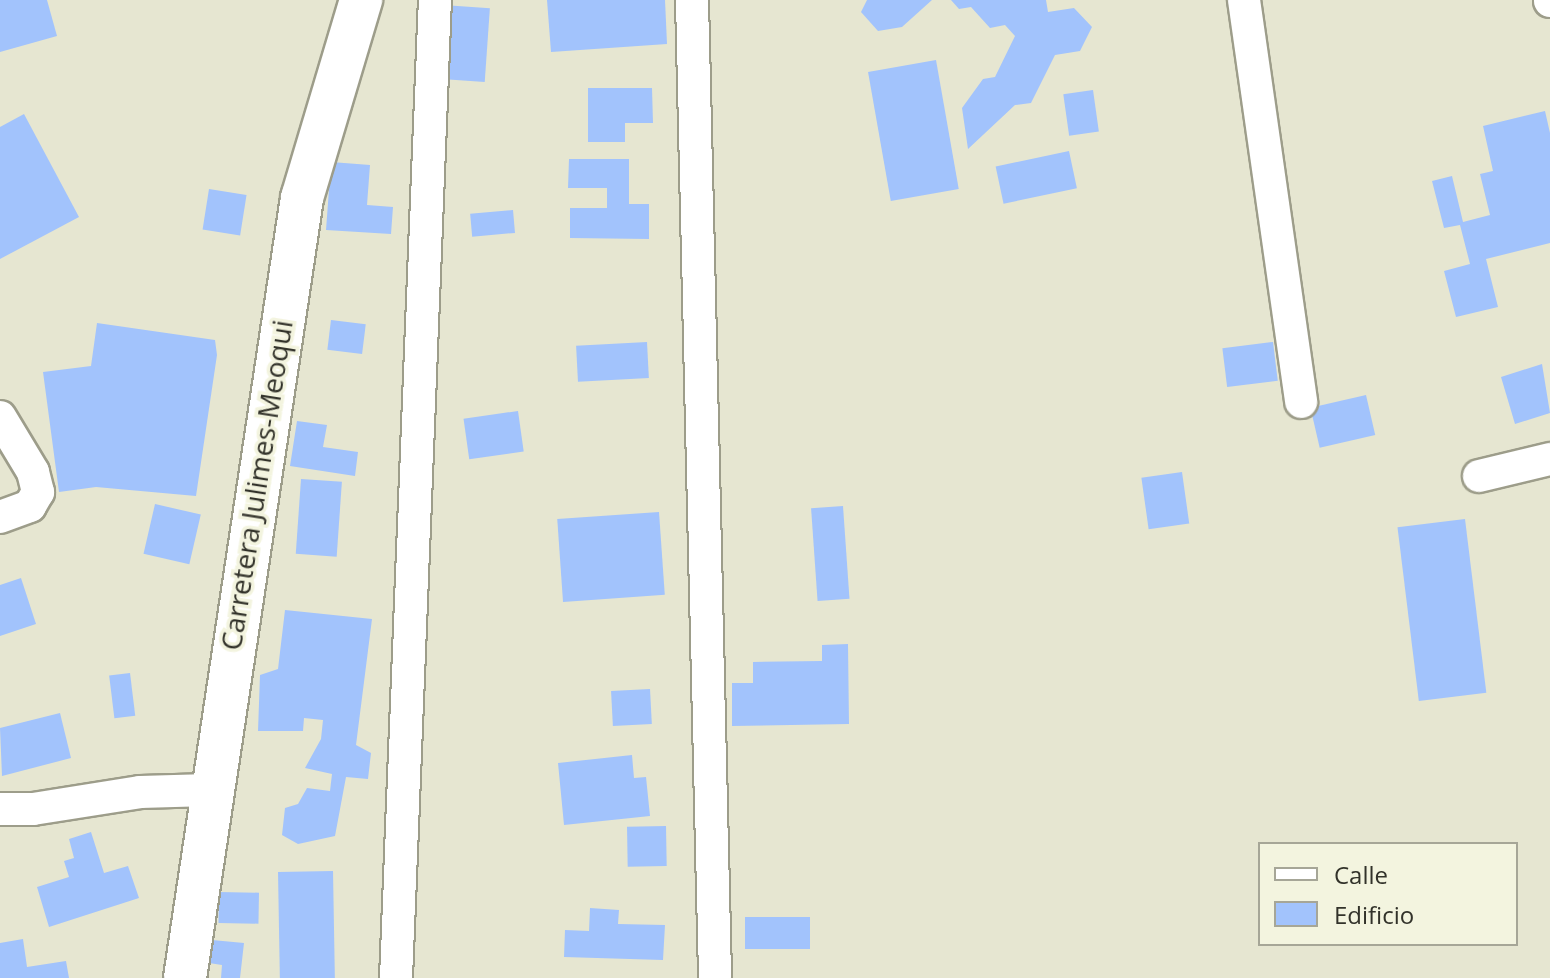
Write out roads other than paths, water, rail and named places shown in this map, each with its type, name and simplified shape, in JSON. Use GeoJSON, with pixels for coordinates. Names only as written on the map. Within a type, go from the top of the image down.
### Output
{"type":"FeatureCollection","features":[{"type":"Feature","properties":{"kind":"main road","name":"Carretera Julimes-Meoqui"},"geometry":{"type":"LineString","coordinates":[[185,978],[209,790],[302,198],[361,0]]}},
{"type":"Feature","properties":{"kind":"street"},"geometry":{"type":"LineString","coordinates":[[396,978],[435,0]]}},
{"type":"Feature","properties":{"kind":"street"},"geometry":{"type":"LineString","coordinates":[[692,0],[715,978]]}},
{"type":"Feature","properties":{"kind":"street"},"geometry":{"type":"LineString","coordinates":[[1244,0],[1301,402]]}},
{"type":"Feature","properties":{"kind":"street"},"geometry":{"type":"LineString","coordinates":[[0,417],[33,472],[38,492],[30,506],[0,517]]}},
{"type":"Feature","properties":{"kind":"street"},"geometry":{"type":"LineString","coordinates":[[1479,476],[1550,459]]}},
{"type":"Feature","properties":{"kind":"street"},"geometry":{"type":"LineString","coordinates":[[0,809],[33,809],[140,792],[209,790]]}}]}
